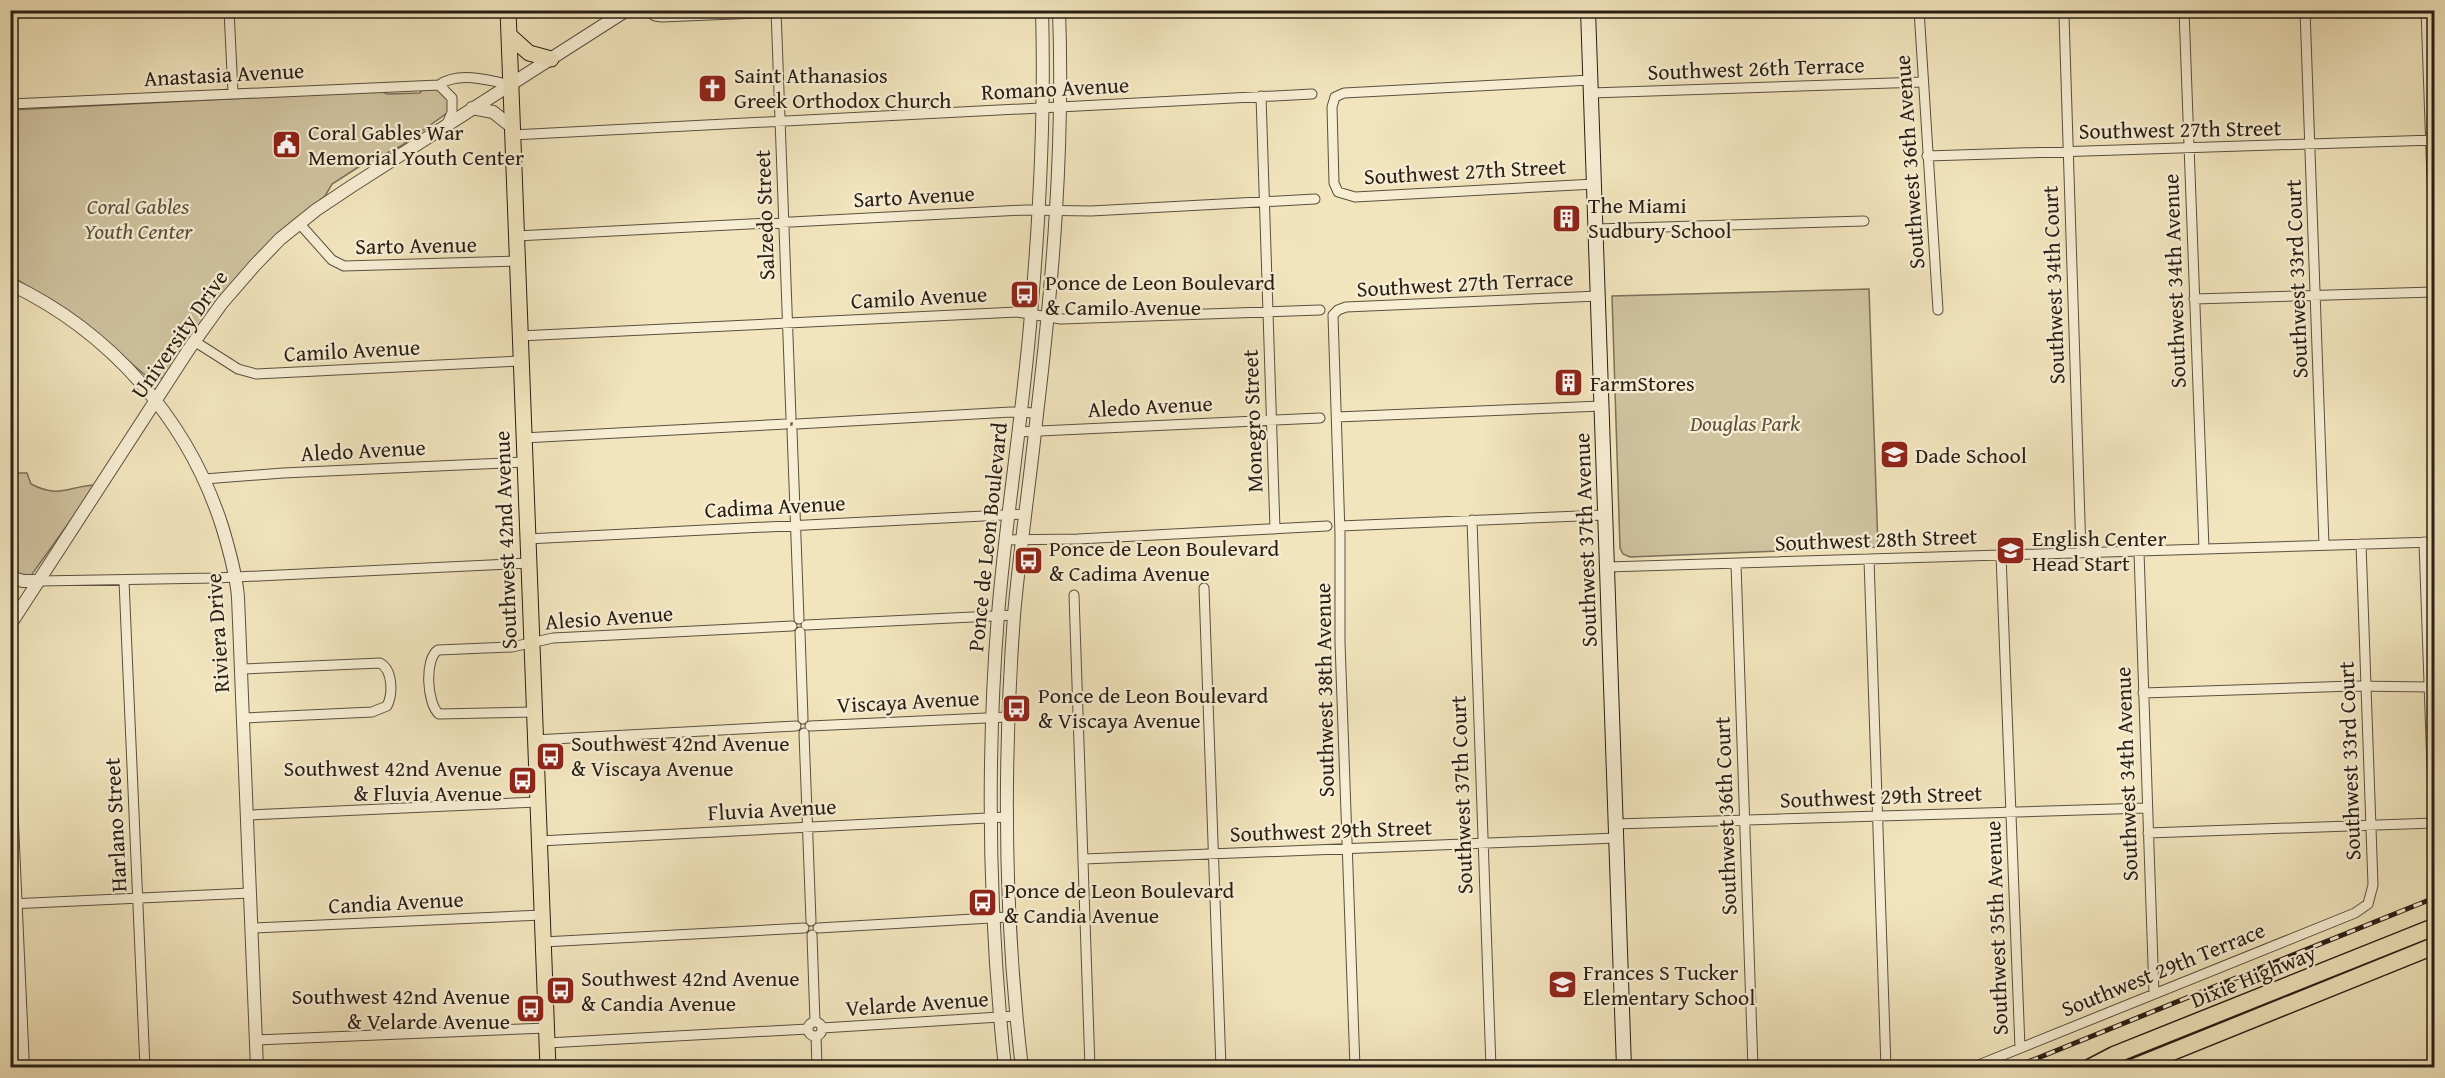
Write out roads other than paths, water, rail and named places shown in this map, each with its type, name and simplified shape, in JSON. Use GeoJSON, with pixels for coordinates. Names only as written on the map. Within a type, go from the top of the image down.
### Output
{"type":"FeatureCollection","features":[{"type":"Feature","properties":{"kind":"highway","name":"Dixie Highway"},"geometry":{"type":"LineString","coordinates":[[2089,1068],[2114,1055],[2434,927]]}},
{"type":"Feature","properties":{"kind":"highway"},"geometry":{"type":"LineString","coordinates":[[2132,1068],[2151,1064],[2434,946]]}},
{"type":"Feature","properties":{"kind":"main road","name":"Southwest 42nd Avenue"},"geometry":{"type":"LineString","coordinates":[[508,10],[548,1068]]}},
{"type":"Feature","properties":{"kind":"main road","name":"Southwest 37th Avenue"},"geometry":{"type":"LineString","coordinates":[[1587,11],[1624,1068]]}},
{"type":"Feature","properties":{"kind":"main road"},"geometry":{"type":"LineString","coordinates":[[509,35],[529,53],[551,59]]}},
{"type":"Feature","properties":{"kind":"street"},"geometry":{"type":"LineString","coordinates":[[229,10],[233,93]]}},
{"type":"Feature","properties":{"kind":"street","name":"University Drive"},"geometry":{"type":"LineString","coordinates":[[10,625],[194,341],[241,279],[275,244],[299,223],[447,124],[627,10]]}},
{"type":"Feature","properties":{"kind":"street"},"geometry":{"type":"LineString","coordinates":[[645,10],[662,17],[833,10]]}},
{"type":"Feature","properties":{"kind":"street","name":"Ponce de Leon Boulevard"},"geometry":{"type":"LineString","coordinates":[[1005,1068],[999,1017],[989,817],[992,717],[998,615],[1031,314],[1039,210],[1044,108],[1042,10]]}},
{"type":"Feature","properties":{"kind":"street","name":"Ponce de Leon Boulevard"},"geometry":{"type":"LineString","coordinates":[[1022,1068],[1008,916],[1008,717],[1014,615],[1048,317],[1056,211],[1061,107],[1059,10]]}},
{"type":"Feature","properties":{"kind":"street","name":"Southwest 36th Avenue"},"geometry":{"type":"LineString","coordinates":[[1919,10],[1938,310]]}},
{"type":"Feature","properties":{"kind":"street","name":"Southwest 34th Avenue"},"geometry":{"type":"LineString","coordinates":[[2184,10],[2204,549]]}},
{"type":"Feature","properties":{"kind":"street","name":"Southwest 33rd Court"},"geometry":{"type":"LineString","coordinates":[[2306,10],[2324,545]]}},
{"type":"Feature","properties":{"kind":"street"},"geometry":{"type":"LineString","coordinates":[[2426,10],[2433,140],[2434,236]]}},
{"type":"Feature","properties":{"kind":"street","name":"Salzedo Street"},"geometry":{"type":"LineString","coordinates":[[776,12],[817,1068]]}},
{"type":"Feature","properties":{"kind":"street","name":"Southwest 34th Court"},"geometry":{"type":"LineString","coordinates":[[2064,16],[2081,553]]}},
{"type":"Feature","properties":{"kind":"street","name":"Anastasia Avenue"},"geometry":{"type":"LineString","coordinates":[[10,104],[439,85],[446,80],[482,78],[511,85]]}},
{"type":"Feature","properties":{"kind":"street","name":"Southwest 26th Terrace"},"geometry":{"type":"LineString","coordinates":[[1338,192],[1334,183],[1331,112],[1335,97],[1350,92],[1922,82]]}},
{"type":"Feature","properties":{"kind":"street"},"geometry":{"type":"LineString","coordinates":[[439,85],[450,94],[453,102],[447,124]]}},
{"type":"Feature","properties":{"kind":"street","name":"Romano Avenue"},"geometry":{"type":"LineString","coordinates":[[512,131],[780,122],[1312,94]]}},
{"type":"Feature","properties":{"kind":"street","name":"Monegro Street"},"geometry":{"type":"LineString","coordinates":[[1261,96],[1275,529]]}},
{"type":"Feature","properties":{"kind":"street"},"geometry":{"type":"LineString","coordinates":[[472,108],[494,111],[512,131]]}},
{"type":"Feature","properties":{"kind":"street","name":"Southwest 27th Street"},"geometry":{"type":"LineString","coordinates":[[1927,156],[2433,140]]}},
{"type":"Feature","properties":{"kind":"street","name":"Southwest 27th Street"},"geometry":{"type":"LineString","coordinates":[[1338,192],[1355,196],[1594,184]]}},
{"type":"Feature","properties":{"kind":"street","name":"Sarto Avenue"},"geometry":{"type":"LineString","coordinates":[[516,236],[1315,199]]}},
{"type":"Feature","properties":{"kind":"street"},"geometry":{"type":"LineString","coordinates":[[1596,229],[1864,221]]}},
{"type":"Feature","properties":{"kind":"street","name":"Sarto Avenue"},"geometry":{"type":"LineString","coordinates":[[299,223],[332,260],[344,266],[516,261]]}},
{"type":"Feature","properties":{"kind":"street","name":"Riviera Drive"},"geometry":{"type":"LineString","coordinates":[[10,284],[54,307],[86,331],[119,359],[157,401],[182,438],[204,479],[226,538],[235,577],[242,669],[257,1068]]}},
{"type":"Feature","properties":{"kind":"street"},"geometry":{"type":"LineString","coordinates":[[2194,299],[2434,292]]}},
{"type":"Feature","properties":{"kind":"street","name":"Southwest 27th Terrace"},"geometry":{"type":"LineString","coordinates":[[1335,312],[1346,307],[1598,296]]}},
{"type":"Feature","properties":{"kind":"street","name":"Camilo Avenue"},"geometry":{"type":"LineString","coordinates":[[519,336],[1017,312],[1061,319],[1320,310]]}},
{"type":"Feature","properties":{"kind":"street","name":"Southwest 38th Avenue"},"geometry":{"type":"LineString","coordinates":[[1335,312],[1332,321],[1340,526],[1340,642],[1355,1068]]}},
{"type":"Feature","properties":{"kind":"street","name":"Camilo Avenue"},"geometry":{"type":"LineString","coordinates":[[194,341],[238,369],[256,374],[520,361]]}},
{"type":"Feature","properties":{"kind":"street"},"geometry":{"type":"LineString","coordinates":[[1337,417],[1601,406]]}},
{"type":"Feature","properties":{"kind":"street"},"geometry":{"type":"LineString","coordinates":[[523,438],[1021,412],[1038,413]]}},
{"type":"Feature","properties":{"kind":"street","name":"Aledo Avenue"},"geometry":{"type":"LineString","coordinates":[[1018,432],[1320,418]]}},
{"type":"Feature","properties":{"kind":"street","name":"Aledo Avenue"},"geometry":{"type":"LineString","coordinates":[[204,479],[283,473],[524,462]]}},
{"type":"Feature","properties":{"kind":"street","name":"Cadima Avenue"},"geometry":{"type":"LineString","coordinates":[[527,539],[1025,514]]}},
{"type":"Feature","properties":{"kind":"street"},"geometry":{"type":"LineString","coordinates":[[1340,526],[1604,515]]}},
{"type":"Feature","properties":{"kind":"street","name":"Southwest 37th Court"},"geometry":{"type":"LineString","coordinates":[[1472,520],[1491,1068]]}},
{"type":"Feature","properties":{"kind":"street"},"geometry":{"type":"LineString","coordinates":[[1005,540],[1327,526]]}},
{"type":"Feature","properties":{"kind":"street"},"geometry":{"type":"LineString","coordinates":[[2148,833],[2434,823],[2429,542]]}},
{"type":"Feature","properties":{"kind":"street","name":"Southwest 28th Street"},"geometry":{"type":"LineString","coordinates":[[1606,567],[2429,542]]}},
{"type":"Feature","properties":{"kind":"street","name":"Southwest 33rd Court"},"geometry":{"type":"LineString","coordinates":[[2361,544],[2373,885],[2368,904]]}},
{"type":"Feature","properties":{"kind":"street","name":"Southwest 34th Avenue"},"geometry":{"type":"LineString","coordinates":[[2139,552],[2154,994]]}},
{"type":"Feature","properties":{"kind":"street","name":"Southwest 35th Avenue"},"geometry":{"type":"LineString","coordinates":[[2001,555],[2020,1048]]}},
{"type":"Feature","properties":{"kind":"street"},"geometry":{"type":"LineString","coordinates":[[1869,559],[1886,1068]]}},
{"type":"Feature","properties":{"kind":"street"},"geometry":{"type":"LineString","coordinates":[[10,577],[23,581],[124,581],[529,563]]}},
{"type":"Feature","properties":{"kind":"street","name":"Southwest 36th Court"},"geometry":{"type":"LineString","coordinates":[[1736,564],[1753,1068]]}},
{"type":"Feature","properties":{"kind":"street","name":"Harlano Street"},"geometry":{"type":"LineString","coordinates":[[124,581],[145,1068]]}},
{"type":"Feature","properties":{"kind":"street"},"geometry":{"type":"LineString","coordinates":[[1204,588],[1221,1068]]}},
{"type":"Feature","properties":{"kind":"street"},"geometry":{"type":"LineString","coordinates":[[1074,595],[1090,1063]]}},
{"type":"Feature","properties":{"kind":"street","name":"Alesio Avenue"},"geometry":{"type":"LineString","coordinates":[[533,712],[446,716],[436,713],[432,705],[430,688],[432,656],[438,650],[444,649],[512,647],[553,638],[1014,615]]}},
{"type":"Feature","properties":{"kind":"street"},"geometry":{"type":"LineString","coordinates":[[242,669],[376,663],[388,669],[390,692],[389,704],[379,711],[244,718]]}},
{"type":"Feature","properties":{"kind":"street"},"geometry":{"type":"LineString","coordinates":[[2143,693],[2366,686],[2430,687]]}},
{"type":"Feature","properties":{"kind":"street","name":"Viscaya Avenue"},"geometry":{"type":"LineString","coordinates":[[534,740],[1008,717]]}},
{"type":"Feature","properties":{"kind":"street"},"geometry":{"type":"LineString","coordinates":[[10,779],[16,1065]]}},
{"type":"Feature","properties":{"kind":"street"},"geometry":{"type":"LineString","coordinates":[[248,815],[537,802]]}},
{"type":"Feature","properties":{"kind":"street","name":"Southwest 29th Street"},"geometry":{"type":"LineString","coordinates":[[1084,859],[1482,844],[1744,820],[2147,808]]}},
{"type":"Feature","properties":{"kind":"street","name":"Fluvia Avenue"},"geometry":{"type":"LineString","coordinates":[[539,841],[1007,817]]}},
{"type":"Feature","properties":{"kind":"street"},"geometry":{"type":"LineString","coordinates":[[13,904],[250,893]]}},
{"type":"Feature","properties":{"kind":"street","name":"Southwest 29th Terrace"},"geometry":{"type":"LineString","coordinates":[[1971,1068],[2355,913],[2368,904]]}},
{"type":"Feature","properties":{"kind":"street","name":"Candia Avenue"},"geometry":{"type":"LineString","coordinates":[[252,928],[542,915]]}},
{"type":"Feature","properties":{"kind":"street"},"geometry":{"type":"LineString","coordinates":[[543,942],[1008,916]]}},
{"type":"Feature","properties":{"kind":"street"},"geometry":{"type":"LineString","coordinates":[[2410,956],[2434,956]]}},
{"type":"Feature","properties":{"kind":"street","name":"Velarde Avenue"},"geometry":{"type":"LineString","coordinates":[[256,1040],[815,1029],[1016,1016]]}},
{"type":"Feature","properties":{"kind":"street"},"geometry":{"type":"LineString","coordinates":[[10,1054],[16,1065]]}},
{"type":"Feature","properties":{"kind":"railway"},"geometry":{"type":"LineString","coordinates":[[2013,1068],[2434,898]]}},
{"type":"Feature","properties":{"kind":"place","name":"Saint Athanasios Greek Orthodox Church"},"geometry":{"type":"Point","coordinates":[713,88]}},
{"type":"Feature","properties":{"kind":"place","name":"Coral Gables War Memorial Youth Center"},"geometry":{"type":"Point","coordinates":[287,145]}},
{"type":"Feature","properties":{"kind":"place","name":"The Miami Sudbury School"},"geometry":{"type":"Point","coordinates":[1567,218]}},
{"type":"Feature","properties":{"kind":"place","name":"Ponce de Leon Boulevard & Camilo Avenue"},"geometry":{"type":"Point","coordinates":[1024,295]}},
{"type":"Feature","properties":{"kind":"place","name":"FarmStores"},"geometry":{"type":"Point","coordinates":[1569,383]}},
{"type":"Feature","properties":{"kind":"place","name":"Dade School"},"geometry":{"type":"Point","coordinates":[1894,455]}},
{"type":"Feature","properties":{"kind":"place","name":"English Center Head Start"},"geometry":{"type":"Point","coordinates":[2011,551]}},
{"type":"Feature","properties":{"kind":"place","name":"Ponce de Leon Boulevard & Cadima Avenue"},"geometry":{"type":"Point","coordinates":[1028,561]}},
{"type":"Feature","properties":{"kind":"place","name":"Ponce de Leon Boulevard & Viscaya Avenue"},"geometry":{"type":"Point","coordinates":[1017,708]}},
{"type":"Feature","properties":{"kind":"place","name":"Southwest 42nd Avenue & Viscaya Avenue"},"geometry":{"type":"Point","coordinates":[550,756]}},
{"type":"Feature","properties":{"kind":"place","name":"Southwest 42nd Avenue & Fluvia Avenue"},"geometry":{"type":"Point","coordinates":[523,781]}},
{"type":"Feature","properties":{"kind":"place","name":"Ponce de Leon Boulevard & Candia Avenue"},"geometry":{"type":"Point","coordinates":[983,903]}},
{"type":"Feature","properties":{"kind":"place","name":"Frances S Tucker Elementary School"},"geometry":{"type":"Point","coordinates":[1562,985]}},
{"type":"Feature","properties":{"kind":"place","name":"Southwest 42nd Avenue & Candia Avenue"},"geometry":{"type":"Point","coordinates":[560,991]}},
{"type":"Feature","properties":{"kind":"place","name":"Southwest 42nd Avenue & Velarde Avenue"},"geometry":{"type":"Point","coordinates":[531,1009]}},
{"type":"Feature","properties":{"kind":"park label","name":"Coral Gables Youth Center"},"geometry":{"type":"Point","coordinates":[138,218]}},
{"type":"Feature","properties":{"kind":"park label","name":"Douglas Park"},"geometry":{"type":"Point","coordinates":[1745,423]}}]}
